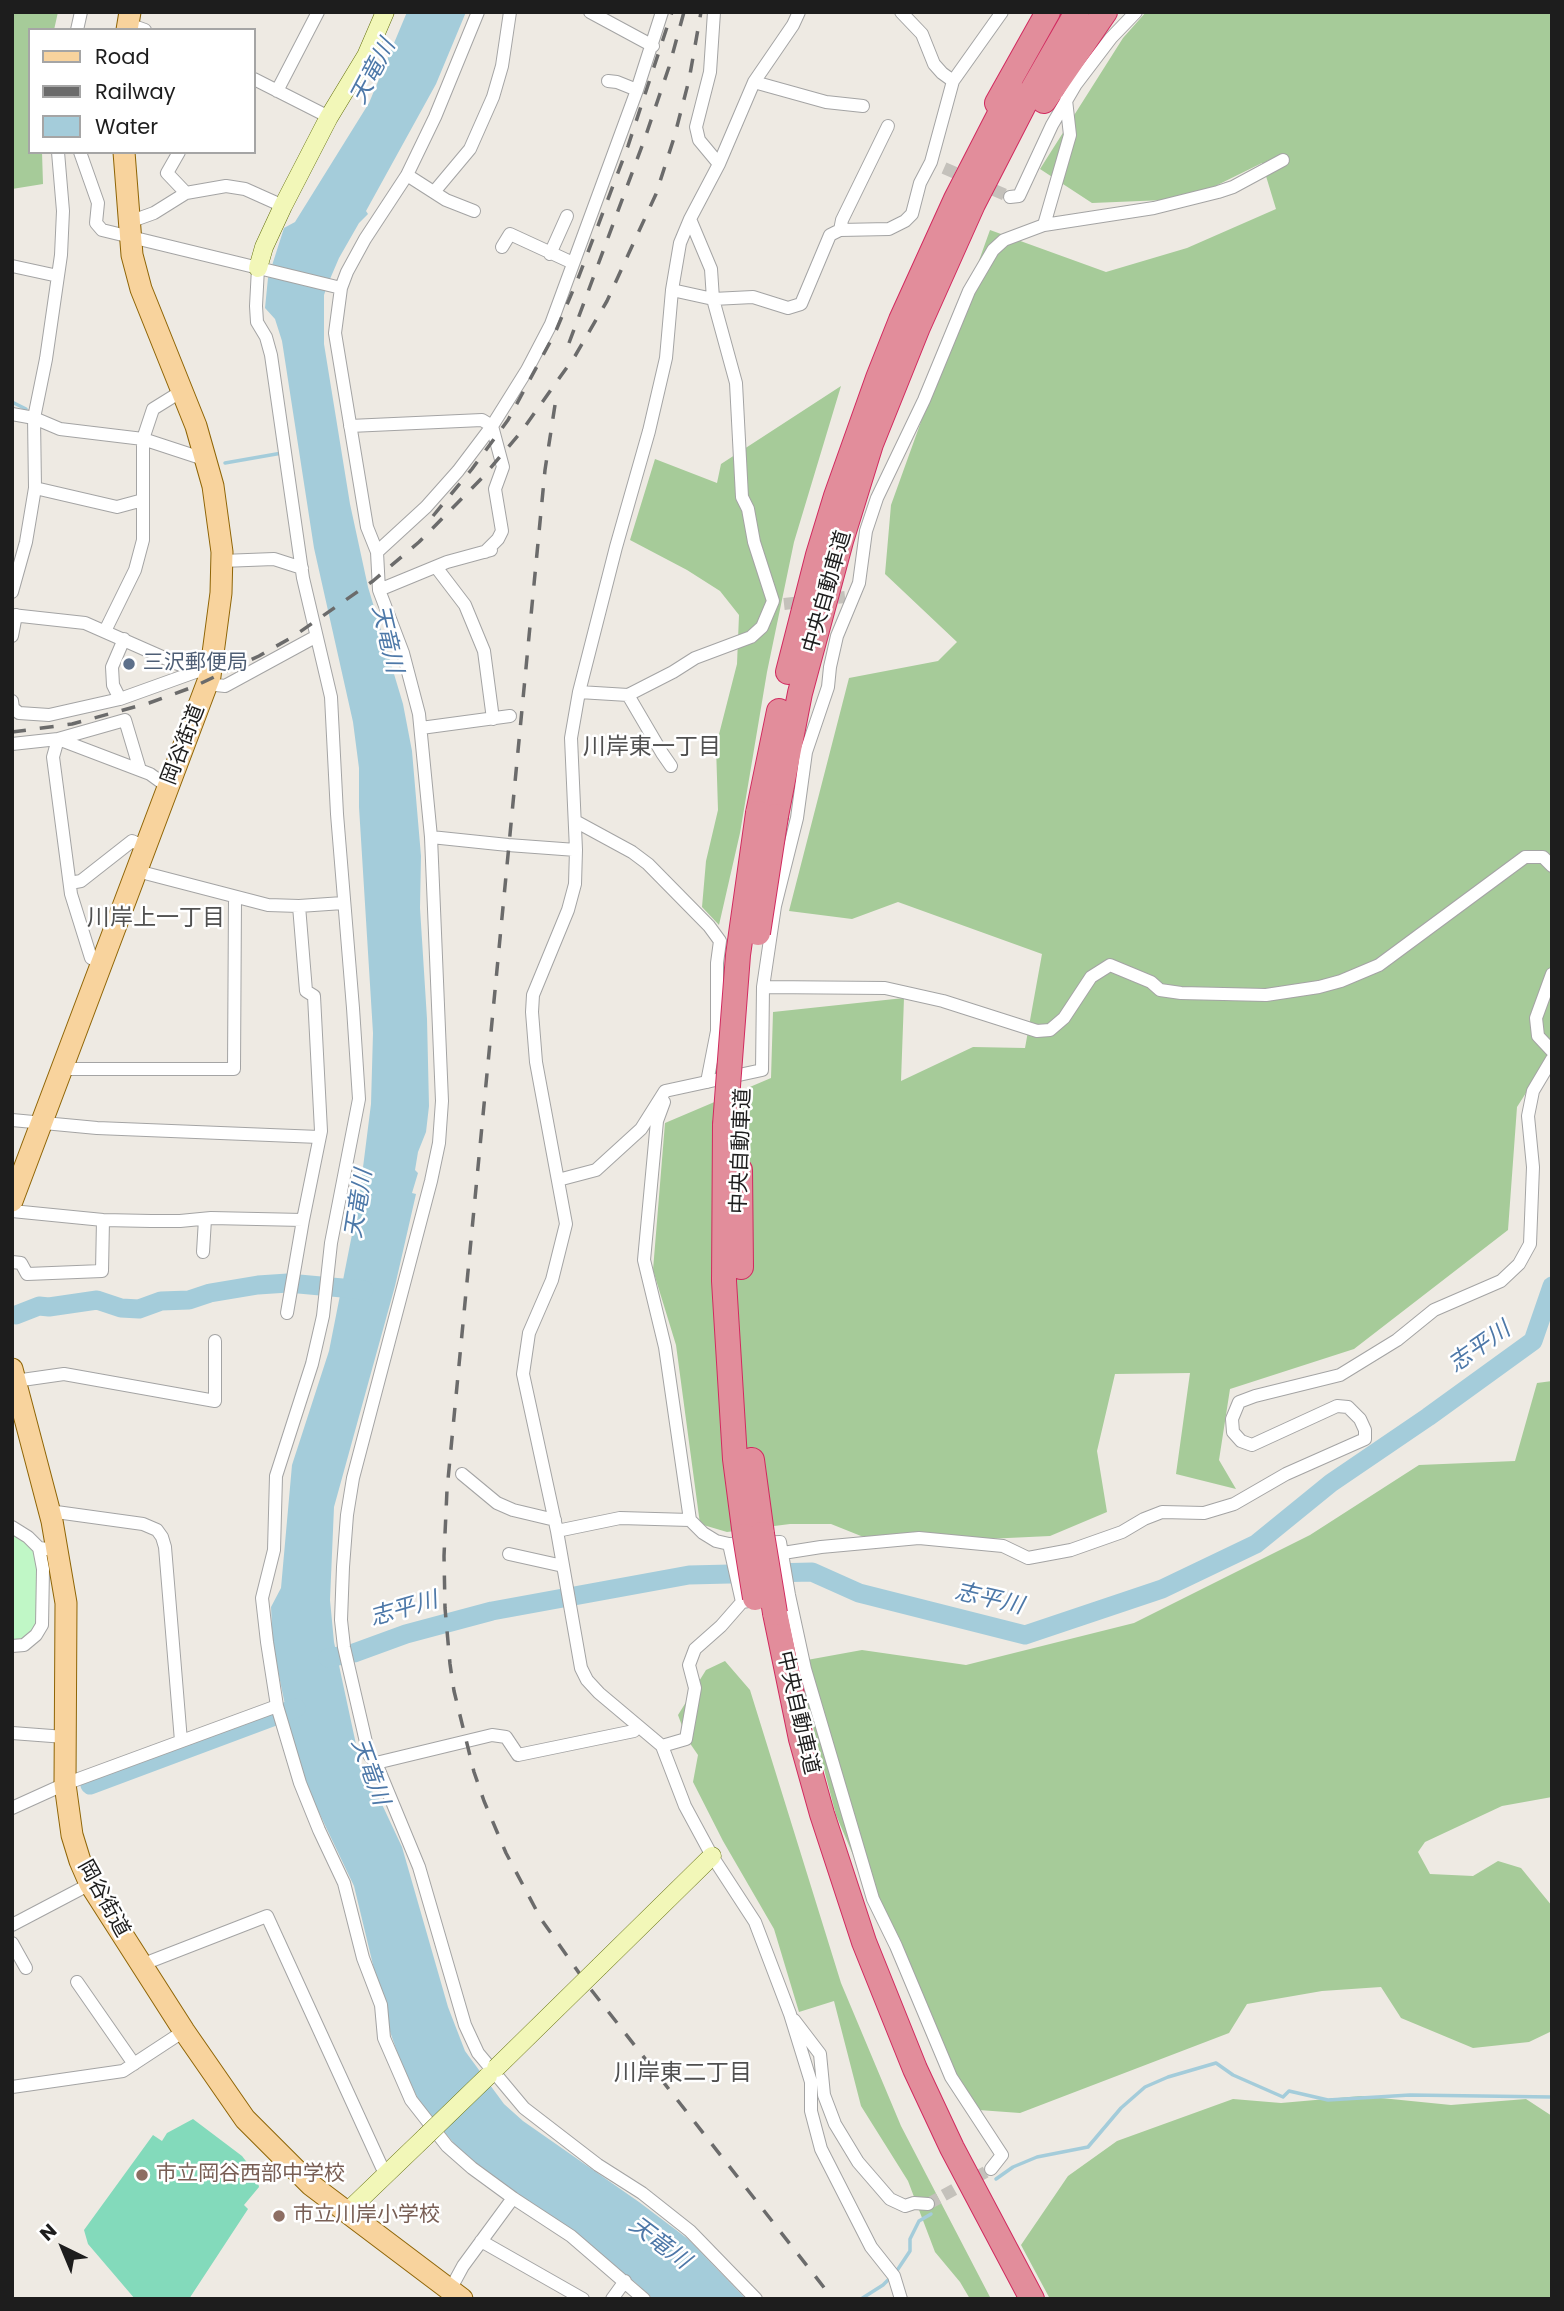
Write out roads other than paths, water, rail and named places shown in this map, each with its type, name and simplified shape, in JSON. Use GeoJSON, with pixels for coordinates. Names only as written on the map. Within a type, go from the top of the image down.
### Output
{"type":"FeatureCollection","features":[{"type":"Feature","properties":{"kind":"highway"},"geometry":{"type":"LineString","coordinates":[[785,686],[795,623],[811,557],[869,378],[944,206],[1048,12]]}},
{"type":"Feature","properties":{"kind":"highway","name":"中央自動車道"},"geometry":{"type":"LineString","coordinates":[[767,814],[785,686],[836,496],[892,343],[956,199],[1057,12]]}},
{"type":"Feature","properties":{"kind":"highway","name":"中央自動車道"},"geometry":{"type":"LineString","coordinates":[[1032,2299],[926,2092],[864,1942],[821,1814],[766,1606],[745,1538],[752,1457],[733,1126],[738,954],[767,814],[841,541],[871,444],[946,262],[1022,109],[1077,12]]}},
{"type":"Feature","properties":{"kind":"highway"},"geometry":{"type":"LineString","coordinates":[[841,541],[928,326],[983,211],[1041,106],[1105,12]]}},
{"type":"Feature","properties":{"kind":"highway","name":"中央自動車道"},"geometry":{"type":"LineString","coordinates":[[766,1606],[791,1764],[823,1875],[849,1949],[900,2076],[931,2143],[1013,2299]]}},
{"type":"Feature","properties":{"kind":"main road","name":"岡谷街道"},"geometry":{"type":"LineString","coordinates":[[12,1201],[168,787],[205,677],[221,593],[219,519],[207,460],[141,289],[129,230],[124,154]]}},
{"type":"Feature","properties":{"kind":"main road","name":"岡谷街道"},"geometry":{"type":"LineString","coordinates":[[14,1375],[49,1511],[49,1549],[66,1603],[65,1784],[72,1835],[90,1884],[184,2031],[245,2119],[311,2185],[348,2211],[448,2293]]}},
{"type":"Feature","properties":{"kind":"street"},"geometry":{"type":"LineString","coordinates":[[277,91],[318,12]]}},
{"type":"Feature","properties":{"kind":"street"},"geometry":{"type":"LineString","coordinates":[[385,12],[366,56],[329,117],[282,206],[264,247],[257,322],[271,355],[302,568],[315,637],[331,697],[343,903],[359,1099],[331,1242],[323,1317],[312,1364],[276,1476],[274,1550],[262,1598],[267,1642],[277,1706],[300,1783],[344,1883],[363,1958],[381,2005],[384,2038],[411,2100],[447,2146],[472,2168],[570,2236],[645,2299]]}},
{"type":"Feature","properties":{"kind":"street"},"geometry":{"type":"LineString","coordinates":[[478,12],[435,117],[407,174],[337,287],[335,333],[366,527],[377,552],[379,590],[403,653],[421,728],[431,836],[442,1101],[439,1143],[405,1288],[353,1478],[346,1515],[341,1620],[345,1653],[369,1755],[376,1763],[419,1867],[465,2025],[478,2053],[524,2108],[690,2231],[756,2299]]}},
{"type":"Feature","properties":{"kind":"street"},"geometry":{"type":"LineString","coordinates":[[434,192],[470,149],[493,97],[502,66],[510,12]]}},
{"type":"Feature","properties":{"kind":"street"},"geometry":{"type":"LineString","coordinates":[[590,12],[653,46]]}},
{"type":"Feature","properties":{"kind":"street"},"geometry":{"type":"LineString","coordinates":[[377,552],[426,507],[458,471],[492,426],[527,370],[551,324],[653,46],[662,12]]}},
{"type":"Feature","properties":{"kind":"street"},"geometry":{"type":"LineString","coordinates":[[715,12],[709,72],[696,127],[699,141],[719,164]]}},
{"type":"Feature","properties":{"kind":"street"},"geometry":{"type":"LineString","coordinates":[[799,12],[754,82],[719,164],[680,243],[664,370],[585,661],[571,738],[575,884],[533,995],[532,1013],[536,1062],[566,1224],[552,1280],[529,1334],[523,1374],[556,1525],[581,1668],[598,1693],[662,1746],[685,1807],[712,1856],[755,1922],[811,2082],[811,2111],[821,2149],[871,2247],[894,2276],[901,2299]]}},
{"type":"Feature","properties":{"kind":"street"},"geometry":{"type":"LineString","coordinates":[[901,12],[922,34],[934,64],[942,74],[953,81]]}},
{"type":"Feature","properties":{"kind":"street"},"geometry":{"type":"LineString","coordinates":[[672,290],[713,299],[753,296],[788,309],[801,304],[830,235],[840,230],[889,229],[905,221],[912,214],[920,183],[931,162],[953,81],[1002,12]]}},
{"type":"Feature","properties":{"kind":"street"},"geometry":{"type":"LineString","coordinates":[[1010,197],[1019,196],[1052,125],[1087,67],[1136,12]]}},
{"type":"Feature","properties":{"kind":"street"},"geometry":{"type":"LineString","coordinates":[[256,80],[329,117]]}},
{"type":"Feature","properties":{"kind":"street"},"geometry":{"type":"LineString","coordinates":[[608,81],[637,90]]}},
{"type":"Feature","properties":{"kind":"street"},"geometry":{"type":"LineString","coordinates":[[754,82],[826,102],[863,106]]}},
{"type":"Feature","properties":{"kind":"street"},"geometry":{"type":"LineString","coordinates":[[1044,225],[1070,135],[1066,100]]}},
{"type":"Feature","properties":{"kind":"street"},"geometry":{"type":"LineString","coordinates":[[840,230],[842,219],[888,126]]}},
{"type":"Feature","properties":{"kind":"street"},"geometry":{"type":"LineString","coordinates":[[12,592],[26,542],[35,488],[34,418],[58,275],[63,211],[58,154]]}},
{"type":"Feature","properties":{"kind":"street"},"geometry":{"type":"LineString","coordinates":[[80,154],[98,203],[96,223],[102,230],[129,230],[262,269],[337,287]]}},
{"type":"Feature","properties":{"kind":"street"},"geometry":{"type":"LineString","coordinates":[[178,154],[167,173],[186,193]]}},
{"type":"Feature","properties":{"kind":"street"},"geometry":{"type":"LineString","coordinates":[[558,1180],[596,1170],[641,1129],[665,1091],[762,1070],[763,987],[775,906],[797,818],[806,752],[828,687],[837,636],[850,598],[859,583],[866,531],[877,498],[924,400],[969,291],[993,250],[1011,237],[1044,225],[1154,208],[1218,192],[1233,187],[1283,160]]}},
{"type":"Feature","properties":{"kind":"street"},"geometry":{"type":"LineString","coordinates":[[931,162],[944,168]]}},
{"type":"Feature","properties":{"kind":"street"},"geometry":{"type":"LineString","coordinates":[[407,174],[446,200],[474,211]]}},
{"type":"Feature","properties":{"kind":"street"},"geometry":{"type":"LineString","coordinates":[[129,230],[186,193],[226,186],[245,189],[282,206]]}},
{"type":"Feature","properties":{"kind":"street"},"geometry":{"type":"LineString","coordinates":[[550,254],[567,216]]}},
{"type":"Feature","properties":{"kind":"street"},"geometry":{"type":"LineString","coordinates":[[579,692],[628,695],[695,658],[751,636],[762,627],[778,603],[754,542],[748,509],[742,497],[736,383],[713,299],[711,269],[690,219]]}},
{"type":"Feature","properties":{"kind":"street"},"geometry":{"type":"LineString","coordinates":[[502,247],[510,234],[573,263]]}},
{"type":"Feature","properties":{"kind":"street"},"geometry":{"type":"LineString","coordinates":[[12,266],[58,275]]}},
{"type":"Feature","properties":{"kind":"street"},"geometry":{"type":"LineString","coordinates":[[105,631],[135,570],[143,540],[143,439],[153,409],[182,391]]}},
{"type":"Feature","properties":{"kind":"street"},"geometry":{"type":"LineString","coordinates":[[12,414],[34,418],[60,429],[143,439],[207,460]]}},
{"type":"Feature","properties":{"kind":"street"},"geometry":{"type":"LineString","coordinates":[[350,426],[482,420],[492,426],[503,467],[495,489],[502,531],[489,551],[436,566],[379,590]]}},
{"type":"Feature","properties":{"kind":"street"},"geometry":{"type":"LineString","coordinates":[[35,488],[117,507],[143,500]]}},
{"type":"Feature","properties":{"kind":"street"},"geometry":{"type":"LineString","coordinates":[[222,561],[274,559],[302,568]]}},
{"type":"Feature","properties":{"kind":"street"},"geometry":{"type":"LineString","coordinates":[[436,566],[465,605],[484,651],[493,719]]}},
{"type":"Feature","properties":{"kind":"street"},"geometry":{"type":"LineString","coordinates":[[12,636],[14,615],[85,623],[225,686],[315,637]]}},
{"type":"Feature","properties":{"kind":"street"},"geometry":{"type":"LineString","coordinates":[[120,699],[113,685],[112,667],[124,639]]}},
{"type":"Feature","properties":{"kind":"street"},"geometry":{"type":"LineString","coordinates":[[12,701],[13,708],[19,713],[49,715],[205,677]]}},
{"type":"Feature","properties":{"kind":"street"},"geometry":{"type":"LineString","coordinates":[[628,695],[671,766]]}},
{"type":"Feature","properties":{"kind":"street"},"geometry":{"type":"LineString","coordinates":[[421,728],[510,716]]}},
{"type":"Feature","properties":{"kind":"street"},"geometry":{"type":"LineString","coordinates":[[12,744],[58,739],[125,720],[140,770]]}},
{"type":"Feature","properties":{"kind":"street"},"geometry":{"type":"LineString","coordinates":[[58,739],[150,774],[168,787]]}},
{"type":"Feature","properties":{"kind":"street"},"geometry":{"type":"LineString","coordinates":[[58,739],[53,757],[69,883],[91,958],[102,964]]}},
{"type":"Feature","properties":{"kind":"street"},"geometry":{"type":"LineString","coordinates":[[575,821],[632,852],[648,864],[709,926],[720,941],[717,964],[717,1031],[707,1082]]}},
{"type":"Feature","properties":{"kind":"street"},"geometry":{"type":"LineString","coordinates":[[431,836],[576,850]]}},
{"type":"Feature","properties":{"kind":"street"},"geometry":{"type":"LineString","coordinates":[[69,883],[81,881],[132,841],[145,847]]}},
{"type":"Feature","properties":{"kind":"street"},"geometry":{"type":"LineString","coordinates":[[763,987],[886,988],[943,1000],[1037,1031],[1050,1030],[1064,1018],[1091,977],[1110,965],[1151,982],[1160,990],[1181,993],[1266,995],[1341,981],[1379,965],[1525,857],[1543,857],[1552,866]]}},
{"type":"Feature","properties":{"kind":"street"},"geometry":{"type":"LineString","coordinates":[[137,871],[268,905],[343,903]]}},
{"type":"Feature","properties":{"kind":"street"},"geometry":{"type":"LineString","coordinates":[[62,1069],[234,1069],[235,898]]}},
{"type":"Feature","properties":{"kind":"street"},"geometry":{"type":"LineString","coordinates":[[287,1313],[321,1131],[314,996],[306,992],[299,906]]}},
{"type":"Feature","properties":{"kind":"street"},"geometry":{"type":"LineString","coordinates":[[1552,974],[1536,1018],[1538,1036],[1552,1051]]}},
{"type":"Feature","properties":{"kind":"street"},"geometry":{"type":"LineString","coordinates":[[783,1553],[919,1538],[1003,1546],[1028,1558],[1071,1550],[1122,1532],[1162,1512],[1204,1513],[1234,1504],[1286,1474],[1364,1439],[1365,1430],[1360,1419],[1348,1407],[1338,1406],[1252,1445],[1241,1441],[1233,1432],[1232,1419],[1239,1402],[1340,1376],[1396,1340],[1434,1310],[1501,1281],[1519,1264],[1530,1244],[1533,1167],[1528,1116],[1533,1091],[1552,1059]]}},
{"type":"Feature","properties":{"kind":"street"},"geometry":{"type":"LineString","coordinates":[[662,1746],[686,1739],[695,1688],[689,1665],[695,1649],[721,1626],[766,1606],[783,1553],[780,1542],[745,1538],[716,1541],[703,1534],[690,1520],[665,1347],[644,1260],[657,1121],[664,1102],[676,1088]]}},
{"type":"Feature","properties":{"kind":"street"},"geometry":{"type":"LineString","coordinates":[[12,1120],[97,1128],[319,1137]]}},
{"type":"Feature","properties":{"kind":"street"},"geometry":{"type":"LineString","coordinates":[[12,1211],[103,1220],[303,1220]]}},
{"type":"Feature","properties":{"kind":"street"},"geometry":{"type":"LineString","coordinates":[[203,1252],[205,1219]]}},
{"type":"Feature","properties":{"kind":"street"},"geometry":{"type":"LineString","coordinates":[[12,1262],[21,1263],[27,1274],[102,1271],[103,1220]]}},
{"type":"Feature","properties":{"kind":"street"},"geometry":{"type":"LineString","coordinates":[[14,1375],[74,1375],[215,1401],[215,1341]]}},
{"type":"Feature","properties":{"kind":"street"},"geometry":{"type":"LineString","coordinates":[[462,1474],[497,1503],[556,1525],[620,1518],[690,1520]]}},
{"type":"Feature","properties":{"kind":"street"},"geometry":{"type":"LineString","coordinates":[[49,1511],[144,1524],[157,1530],[162,1537],[181,1741]]}},
{"type":"Feature","properties":{"kind":"street"},"geometry":{"type":"LineString","coordinates":[[12,1527],[49,1549],[43,1569],[42,1625],[36,1635],[24,1645],[12,1646]]}},
{"type":"Feature","properties":{"kind":"street"},"geometry":{"type":"LineString","coordinates":[[745,1538],[766,1606],[805,1669],[816,1700],[828,1751],[873,1899],[896,1946],[951,2077],[1002,2155],[991,2169]]}},
{"type":"Feature","properties":{"kind":"street"},"geometry":{"type":"LineString","coordinates":[[509,1554],[563,1566]]}},
{"type":"Feature","properties":{"kind":"street"},"geometry":{"type":"LineString","coordinates":[[12,1808],[65,1784],[277,1706]]}},
{"type":"Feature","properties":{"kind":"street"},"geometry":{"type":"LineString","coordinates":[[376,1763],[492,1735],[506,1737],[518,1755],[634,1731],[638,1726]]}},
{"type":"Feature","properties":{"kind":"street"},"geometry":{"type":"LineString","coordinates":[[12,1733],[65,1737]]}},
{"type":"Feature","properties":{"kind":"street"},"geometry":{"type":"LineString","coordinates":[[348,2211],[712,1856]]}},
{"type":"Feature","properties":{"kind":"street"},"geometry":{"type":"LineString","coordinates":[[12,1925],[90,1884]]}},
{"type":"Feature","properties":{"kind":"street"},"geometry":{"type":"LineString","coordinates":[[141,1965],[267,1916],[385,2174]]}},
{"type":"Feature","properties":{"kind":"street"},"geometry":{"type":"LineString","coordinates":[[12,1943],[26,1968]]}},
{"type":"Feature","properties":{"kind":"street"},"geometry":{"type":"LineString","coordinates":[[77,1982],[134,2064]]}},
{"type":"Feature","properties":{"kind":"street"},"geometry":{"type":"LineString","coordinates":[[789,2014],[820,2054],[824,2095],[835,2124],[858,2162],[890,2199],[905,2206],[914,2203],[928,2204]]}},
{"type":"Feature","properties":{"kind":"street"},"geometry":{"type":"LineString","coordinates":[[12,2087],[124,2071],[184,2031]]}},
{"type":"Feature","properties":{"kind":"street"},"geometry":{"type":"LineString","coordinates":[[448,2293],[463,2266],[513,2199]]}},
{"type":"Feature","properties":{"kind":"street"},"geometry":{"type":"LineString","coordinates":[[481,2241],[583,2299]]}},
{"type":"Feature","properties":{"kind":"street"},"geometry":{"type":"LineString","coordinates":[[612,2299],[625,2281]]}},
{"type":"Feature","properties":{"kind":"water","name":"天竜川"},"geometry":{"type":"Polygon","coordinates":[[[407,12],[466,12],[436,84],[366,211],[368,214],[359,223],[339,258],[327,286],[324,295],[324,344],[350,504],[368,587],[403,704],[412,751],[421,856],[420,908],[429,1106],[426,1132],[418,1152],[415,1170],[418,1173],[412,1193],[416,1194],[395,1286],[334,1507],[330,1600],[334,1642],[360,1763],[402,1847],[448,2007],[465,2051],[504,2104],[523,2121],[688,2239],[746,2299],[653,2299],[580,2238],[463,2154],[420,2103],[401,2063],[387,2023],[354,1886],[314,1802],[295,1753],[273,1647],[271,1607],[281,1588],[292,1465],[329,1351],[359,1199],[371,1104],[373,1033],[359,768],[353,722],[314,548],[282,341],[275,319],[265,308],[268,278],[284,228],[295,222],[369,103],[407,12]]]}},
{"type":"Feature","properties":{"kind":"waterway"},"geometry":{"type":"LineString","coordinates":[[12,402],[26,409]]}},
{"type":"Feature","properties":{"kind":"waterway"},"geometry":{"type":"LineString","coordinates":[[225,463],[282,453]]}},
{"type":"Feature","properties":{"kind":"waterway"},"geometry":{"type":"LineString","coordinates":[[16,1315],[39,1306],[97,1300],[121,1308],[139,1309],[161,1301],[189,1300],[210,1293],[258,1285],[288,1283],[364,1290]]}},
{"type":"Feature","properties":{"kind":"waterway","name":"志平川"},"geometry":{"type":"LineString","coordinates":[[328,1658],[354,1653],[406,1634],[492,1611],[689,1575],[812,1572],[859,1593],[1025,1635],[1162,1589],[1256,1544],[1331,1483],[1533,1341],[1552,1286]]}},
{"type":"Feature","properties":{"kind":"waterway"},"geometry":{"type":"LineString","coordinates":[[90,1785],[296,1708]]}},
{"type":"Feature","properties":{"kind":"waterway"},"geometry":{"type":"LineString","coordinates":[[996,2179],[1013,2167],[1037,2157],[1088,2147],[1121,2108],[1145,2087],[1168,2077],[1216,2063],[1233,2075],[1283,2097],[1289,2091],[1328,2100],[1410,2095],[1552,2097]]}},
{"type":"Feature","properties":{"kind":"waterway"},"geometry":{"type":"LineString","coordinates":[[896,2272],[910,2251],[910,2239],[919,2221],[931,2214]]}},
{"type":"Feature","properties":{"kind":"waterway"},"geometry":{"type":"LineString","coordinates":[[861,2299],[891,2277]]}},
{"type":"Feature","properties":{"kind":"tunnel"},"geometry":{"type":"LineString","coordinates":[[944,168],[1010,197]]}},
{"type":"Feature","properties":{"kind":"tunnel"},"geometry":{"type":"LineString","coordinates":[[784,604],[845,597]]}},
{"type":"Feature","properties":{"kind":"tunnel"},"geometry":{"type":"LineString","coordinates":[[928,2204],[991,2169]]}},
{"type":"Feature","properties":{"kind":"railway"},"geometry":{"type":"LineString","coordinates":[[433,516],[508,420],[555,333],[628,146],[672,12]]}},
{"type":"Feature","properties":{"kind":"railway"},"geometry":{"type":"LineString","coordinates":[[569,343],[645,138],[684,12]]}},
{"type":"Feature","properties":{"kind":"railway"},"geometry":{"type":"LineString","coordinates":[[12,732],[72,724],[149,703],[193,687],[259,656],[294,636],[373,581],[419,542],[482,478],[521,432],[575,356],[607,301],[656,194],[689,80],[701,12]]}},
{"type":"Feature","properties":{"kind":"railway"},"geometry":{"type":"LineString","coordinates":[[555,405],[545,470],[447,1490],[444,1556],[450,1664],[474,1772],[484,1801],[506,1853],[541,1919],[589,1987],[833,2299]]}},
{"type":"Feature","properties":{"kind":"place","name":"三沢郵便局"},"geometry":{"type":"Point","coordinates":[129,664]}},
{"type":"Feature","properties":{"kind":"place","name":"市立岡谷西部中学校"},"geometry":{"type":"Point","coordinates":[142,2175]}},
{"type":"Feature","properties":{"kind":"place","name":"市立川岸小学校"},"geometry":{"type":"Point","coordinates":[279,2216]}},
{"type":"Feature","properties":{"kind":"district","name":"川岸東一丁目"},"geometry":{"type":"Point","coordinates":[652,748]}},
{"type":"Feature","properties":{"kind":"district","name":"川岸上一丁目"},"geometry":{"type":"Point","coordinates":[156,919]}},
{"type":"Feature","properties":{"kind":"district","name":"川岸東二丁目"},"geometry":{"type":"Point","coordinates":[683,2074]}}]}
